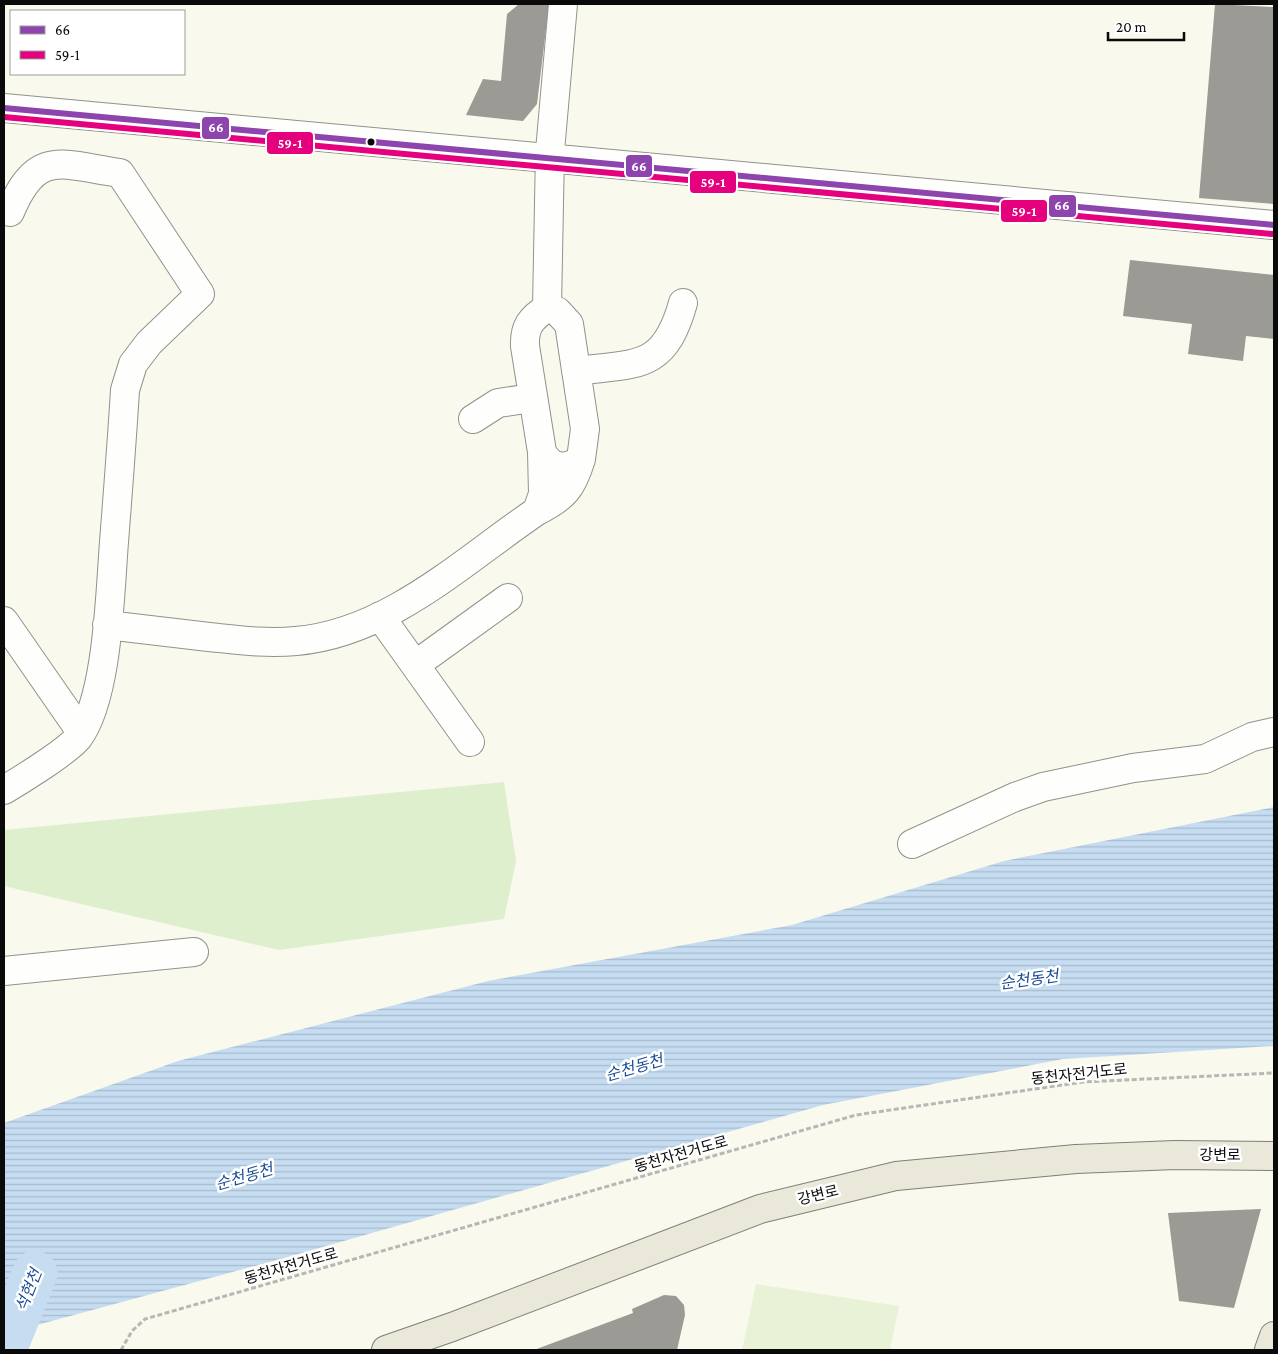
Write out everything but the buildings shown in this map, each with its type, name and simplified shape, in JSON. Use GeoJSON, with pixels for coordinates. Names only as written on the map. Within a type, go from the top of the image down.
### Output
{"type":"FeatureCollection","features":[{"type":"Feature","properties":{"kind":"main road","name":"강변로"},"geometry":{"type":"LineString","coordinates":[[386,1350],[462,1324],[760,1209],[896,1176],[1076,1159],[1175,1155],[1274,1156]]}},
{"type":"Feature","properties":{"kind":"main road"},"geometry":{"type":"LineString","coordinates":[[1269,1350],[1274,1336]]}},
{"type":"Feature","properties":{"kind":"street"},"geometry":{"type":"LineString","coordinates":[[546,308],[550,158],[563,4]]}},
{"type":"Feature","properties":{"kind":"street"},"geometry":{"type":"LineString","coordinates":[[4,108],[1274,225]]}},
{"type":"Feature","properties":{"kind":"street"},"geometry":{"type":"LineString","coordinates":[[4,790],[39,768],[77,739],[91,716],[99,687],[106,625],[125,390],[133,364],[149,343],[200,294],[120,173],[58,164],[44,167],[31,175],[19,191],[10,212]]}},
{"type":"Feature","properties":{"kind":"street"},"geometry":{"type":"LineString","coordinates":[[576,371],[641,363],[656,355],[667,343],[676,327],[683,303]]}},
{"type":"Feature","properties":{"kind":"street"},"geometry":{"type":"LineString","coordinates":[[106,625],[259,642],[296,641],[323,637],[371,622],[424,590],[537,511],[556,501],[569,489],[581,459],[585,429],[569,324],[557,311],[546,308]]}},
{"type":"Feature","properties":{"kind":"street"},"geometry":{"type":"LineString","coordinates":[[537,511],[544,494],[542,452],[532,398],[524,335],[528,322],[546,308]]}},
{"type":"Feature","properties":{"kind":"street"},"geometry":{"type":"LineString","coordinates":[[473,419],[498,404],[532,398]]}},
{"type":"Feature","properties":{"kind":"street"},"geometry":{"type":"LineString","coordinates":[[542,452],[547,460],[564,468],[581,459]]}},
{"type":"Feature","properties":{"kind":"street"},"geometry":{"type":"LineString","coordinates":[[415,664],[508,598]]}},
{"type":"Feature","properties":{"kind":"street"},"geometry":{"type":"LineString","coordinates":[[380,616],[470,742]]}},
{"type":"Feature","properties":{"kind":"street"},"geometry":{"type":"LineString","coordinates":[[4,621],[81,732]]}},
{"type":"Feature","properties":{"kind":"street"},"geometry":{"type":"LineString","coordinates":[[912,844],[1015,796],[1043,787],[1133,768],[1205,759],[1252,737],[1274,732]]}},
{"type":"Feature","properties":{"kind":"street"},"geometry":{"type":"LineString","coordinates":[[4,971],[194,952]]}},
{"type":"Feature","properties":{"kind":"path","name":"동천자전거도로"},"geometry":{"type":"LineString","coordinates":[[121,1350],[132,1331],[145,1319],[856,1116],[1083,1082],[1274,1073]]}},
{"type":"Feature","properties":{"kind":"green space"},"geometry":{"type":"Polygon","coordinates":[[[504,782],[516,861],[504,919],[279,950],[4,886],[4,830],[504,782]]]}},
{"type":"Feature","properties":{"kind":"green space"},"geometry":{"type":"Polygon","coordinates":[[[756,1284],[899,1306],[890,1350],[742,1350],[756,1284]]]}},
{"type":"Feature","properties":{"kind":"water","name":"순천동천"},"geometry":{"type":"Polygon","coordinates":[[[1274,807],[1274,1046],[1063,1059],[823,1105],[284,1258],[4,1334],[4,1123],[178,1061],[488,981],[792,925],[1004,861],[1274,807]]]}},
{"type":"Feature","properties":{"kind":"waterway","name":"석현천"},"geometry":{"type":"LineString","coordinates":[[4,1350],[35,1273]]}},
{"type":"Feature","properties":{"kind":"transit line","name":"66"},"geometry":{"type":"LineString","coordinates":[[4,108],[1274,225]]}},
{"type":"Feature","properties":{"kind":"transit line","name":"59-1"},"geometry":{"type":"LineString","coordinates":[[4,117],[1273,234]]}}]}
